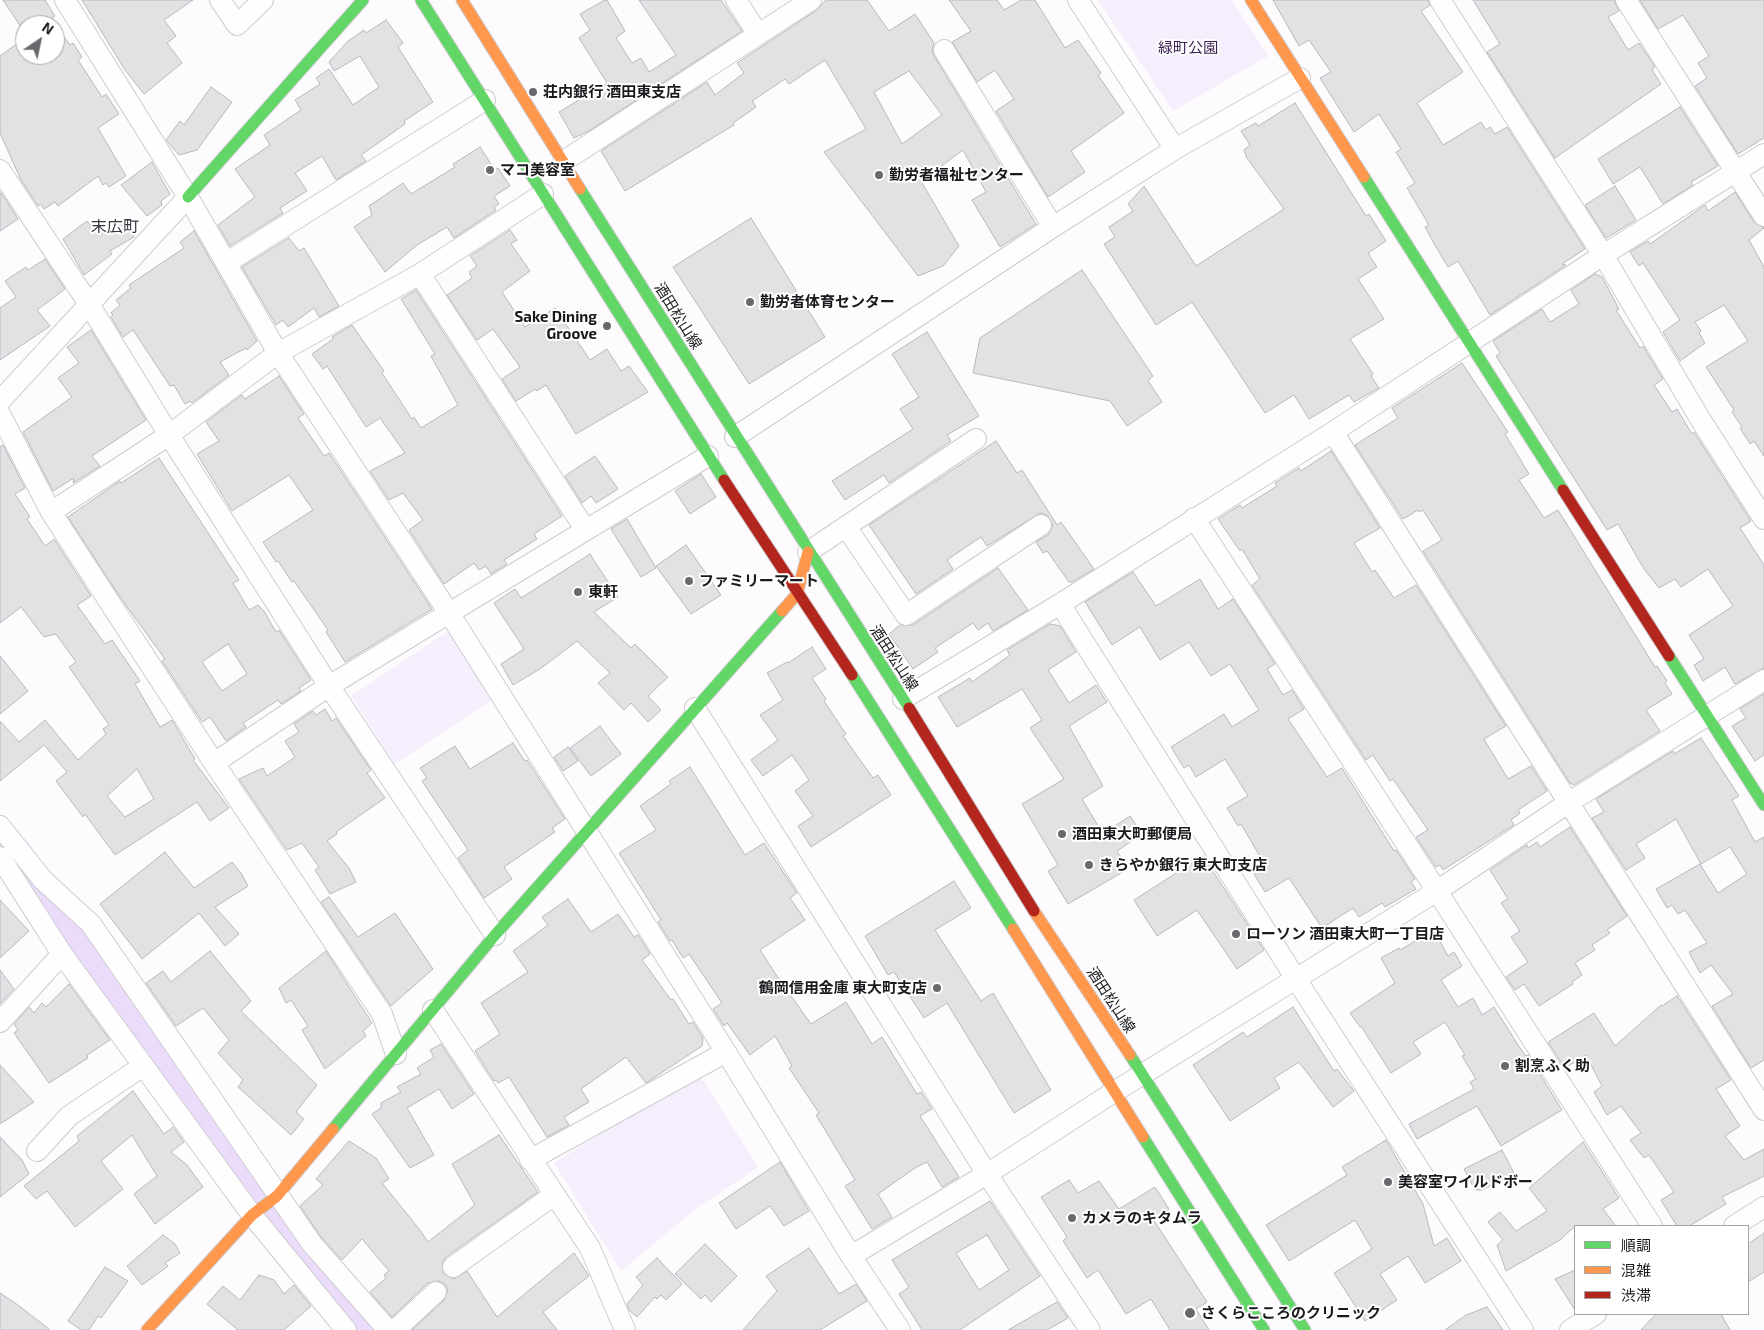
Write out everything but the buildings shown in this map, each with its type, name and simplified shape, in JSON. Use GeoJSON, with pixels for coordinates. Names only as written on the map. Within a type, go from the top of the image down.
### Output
{"type":"FeatureCollection","features":[{"type":"Feature","properties":{"kind":"main road"},"geometry":{"type":"LineString","coordinates":[[188,197],[363,0]]}},
{"type":"Feature","properties":{"kind":"main road"},"geometry":{"type":"LineString","coordinates":[[421,0],[708,456],[797,594],[878,714],[1264,1330]]}},
{"type":"Feature","properties":{"kind":"main road","name":"酒田松山線"},"geometry":{"type":"LineString","coordinates":[[462,0],[735,438],[903,699],[1039,919],[1142,1074],[1305,1330]]}},
{"type":"Feature","properties":{"kind":"main road"},"geometry":{"type":"LineString","coordinates":[[1251,0],[1471,341],[1706,716],[1764,805]]}},
{"type":"Feature","properties":{"kind":"main road"},"geometry":{"type":"LineString","coordinates":[[148,1330],[252,1215],[277,1196],[495,936],[797,594],[808,552]]}},
{"type":"Feature","properties":{"kind":"street"},"geometry":{"type":"LineString","coordinates":[[65,0],[188,197],[278,352],[448,613],[726,1052],[851,1256],[900,1330]]}},
{"type":"Feature","properties":{"kind":"street"},"geometry":{"type":"LineString","coordinates":[[220,0],[237,25],[263,0]]}},
{"type":"Feature","properties":{"kind":"street"},"geometry":{"type":"LineString","coordinates":[[736,0],[758,34]]}},
{"type":"Feature","properties":{"kind":"street"},"geometry":{"type":"LineString","coordinates":[[564,161],[811,0]]}},
{"type":"Feature","properties":{"kind":"street"},"geometry":{"type":"LineString","coordinates":[[1078,0],[1175,149]]}},
{"type":"Feature","properties":{"kind":"street"},"geometry":{"type":"LineString","coordinates":[[1440,0],[1603,255],[1702,422],[1764,520]]}},
{"type":"Feature","properties":{"kind":"street"},"geometry":{"type":"LineString","coordinates":[[1626,0],[1764,216]]}},
{"type":"Feature","properties":{"kind":"street"},"geometry":{"type":"LineString","coordinates":[[944,50],[1053,226]]}},
{"type":"Feature","properties":{"kind":"street"},"geometry":{"type":"LineString","coordinates":[[735,438],[1053,226],[1175,149],[1300,78]]}},
{"type":"Feature","properties":{"kind":"street"},"geometry":{"type":"LineString","coordinates":[[226,263],[485,100]]}},
{"type":"Feature","properties":{"kind":"street"},"geometry":{"type":"LineString","coordinates":[[903,699],[1060,604],[1333,432],[1603,255],[1764,154]]}},
{"type":"Feature","properties":{"kind":"street"},"geometry":{"type":"LineString","coordinates":[[0,170],[89,304],[169,435],[329,686],[495,936]]}},
{"type":"Feature","properties":{"kind":"street"},"geometry":{"type":"LineString","coordinates":[[51,512],[169,435],[278,352],[420,274],[543,194]]}},
{"type":"Feature","properties":{"kind":"street"},"geometry":{"type":"LineString","coordinates":[[0,400],[188,197]]}},
{"type":"Feature","properties":{"kind":"street"},"geometry":{"type":"LineString","coordinates":[[420,274],[585,529]]}},
{"type":"Feature","properties":{"kind":"street"},"geometry":{"type":"LineString","coordinates":[[0,414],[51,512],[214,763],[382,1014],[396,1054]]}},
{"type":"Feature","properties":{"kind":"street"},"geometry":{"type":"LineString","coordinates":[[1333,432],[1764,1110]]}},
{"type":"Feature","properties":{"kind":"street"},"geometry":{"type":"LineString","coordinates":[[808,552],[976,438]]}},
{"type":"Feature","properties":{"kind":"street"},"geometry":{"type":"LineString","coordinates":[[214,763],[329,686],[708,456]]}},
{"type":"Feature","properties":{"kind":"street"},"geometry":{"type":"LineString","coordinates":[[1194,518],[1438,891],[1651,1225]]}},
{"type":"Feature","properties":{"kind":"street"},"geometry":{"type":"LineString","coordinates":[[846,527],[906,615],[1041,524]]}},
{"type":"Feature","properties":{"kind":"street"},"geometry":{"type":"LineString","coordinates":[[1060,604],[1296,979],[1523,1330]]}},
{"type":"Feature","properties":{"kind":"street"},"geometry":{"type":"LineString","coordinates":[[851,1256],[987,1174],[1142,1074],[1438,891],[1568,803],[1764,680]]}},
{"type":"Feature","properties":{"kind":"street"},"geometry":{"type":"LineString","coordinates":[[695,708],[987,1174],[1090,1330]]}},
{"type":"Feature","properties":{"kind":"street"},"geometry":{"type":"LineString","coordinates":[[0,826],[43,880],[91,924],[277,1196],[312,1244],[388,1330]]}},
{"type":"Feature","properties":{"kind":"street"},"geometry":{"type":"LineString","coordinates":[[0,857],[62,954],[143,1066],[252,1215],[346,1330]]}},
{"type":"Feature","properties":{"kind":"street"},"geometry":{"type":"LineString","coordinates":[[0,1022],[62,954]]}},
{"type":"Feature","properties":{"kind":"street"},"geometry":{"type":"LineString","coordinates":[[433,1010],[530,1160],[590,1248],[625,1330]]}},
{"type":"Feature","properties":{"kind":"street"},"geometry":{"type":"LineString","coordinates":[[530,1160],[726,1052]]}},
{"type":"Feature","properties":{"kind":"street"},"geometry":{"type":"LineString","coordinates":[[38,1151],[69,1116],[143,1066]]}},
{"type":"Feature","properties":{"kind":"street"},"geometry":{"type":"LineString","coordinates":[[453,1267],[554,1195]]}},
{"type":"Feature","properties":{"kind":"street"},"geometry":{"type":"LineString","coordinates":[[1736,1225],[1764,1207]]}},
{"type":"Feature","properties":{"kind":"street"},"geometry":{"type":"LineString","coordinates":[[395,1330],[436,1292]]}},
{"type":"Feature","properties":{"kind":"street"},"geometry":{"type":"LineString","coordinates":[[1570,1330],[1594,1315]]}},
{"type":"Feature","properties":{"kind":"green space","name":"緑町公園"},"geometry":{"type":"Polygon","coordinates":[[[1098,0],[1232,0],[1268,56],[1173,111],[1098,0]]]}},
{"type":"Feature","properties":{"kind":"green space"},"geometry":{"type":"Polygon","coordinates":[[[450,630],[495,698],[395,764],[351,696],[450,630]]]}},
{"type":"Feature","properties":{"kind":"green space"},"geometry":{"type":"Polygon","coordinates":[[[698,1072],[758,1167],[697,1208],[621,1271],[554,1163],[698,1072]]]}},
{"type":"Feature","properties":{"kind":"waterway"},"geometry":{"type":"LineString","coordinates":[[13,853],[85,952],[186,1104],[290,1245],[368,1330]]}},
{"type":"Feature","properties":{"kind":"traffic: fast"},"geometry":{"type":"LineString","coordinates":[[188,197],[363,0]]}},
{"type":"Feature","properties":{"kind":"traffic: fast"},"geometry":{"type":"LineString","coordinates":[[421,0],[724,480]]}},
{"type":"Feature","properties":{"kind":"traffic: fast"},"geometry":{"type":"LineString","coordinates":[[1364,177],[1563,490]]}},
{"type":"Feature","properties":{"kind":"traffic: fast"},"geometry":{"type":"LineString","coordinates":[[580,189],[909,708]]}},
{"type":"Feature","properties":{"kind":"traffic: fast"},"geometry":{"type":"LineString","coordinates":[[333,1129],[495,935],[782,611]]}},
{"type":"Feature","properties":{"kind":"traffic: fast"},"geometry":{"type":"LineString","coordinates":[[1669,656],[1764,805]]}},
{"type":"Feature","properties":{"kind":"traffic: fast"},"geometry":{"type":"LineString","coordinates":[[852,675],[1013,929]]}},
{"type":"Feature","properties":{"kind":"traffic: fast"},"geometry":{"type":"LineString","coordinates":[[1130,1055],[1305,1330]]}},
{"type":"Feature","properties":{"kind":"traffic: fast"},"geometry":{"type":"LineString","coordinates":[[1143,1137],[1264,1330]]}},
{"type":"Feature","properties":{"kind":"traffic: slow"},"geometry":{"type":"LineString","coordinates":[[462,0],[580,189]]}},
{"type":"Feature","properties":{"kind":"traffic: slow"},"geometry":{"type":"LineString","coordinates":[[1251,0],[1364,177]]}},
{"type":"Feature","properties":{"kind":"traffic: slow"},"geometry":{"type":"LineString","coordinates":[[782,611],[797,594],[808,552]]}},
{"type":"Feature","properties":{"kind":"traffic: slow"},"geometry":{"type":"LineString","coordinates":[[1034,911],[1130,1055]]}},
{"type":"Feature","properties":{"kind":"traffic: slow"},"geometry":{"type":"LineString","coordinates":[[1013,929],[1143,1137]]}},
{"type":"Feature","properties":{"kind":"traffic: slow"},"geometry":{"type":"LineString","coordinates":[[147,1330],[252,1215],[277,1196],[333,1129]]}},
{"type":"Feature","properties":{"kind":"traffic: jam"},"geometry":{"type":"LineString","coordinates":[[724,480],[852,675]]}},
{"type":"Feature","properties":{"kind":"traffic: jam"},"geometry":{"type":"LineString","coordinates":[[1563,490],[1669,656]]}},
{"type":"Feature","properties":{"kind":"traffic: jam"},"geometry":{"type":"LineString","coordinates":[[909,708],[1034,911]]}},
{"type":"Feature","properties":{"kind":"place","name":"荘内銀行 酒田東支店"},"geometry":{"type":"Point","coordinates":[533,92]}},
{"type":"Feature","properties":{"kind":"place","name":"マコ美容室"},"geometry":{"type":"Point","coordinates":[490,170]}},
{"type":"Feature","properties":{"kind":"place","name":"勤労者福祉センター"},"geometry":{"type":"Point","coordinates":[879,175]}},
{"type":"Feature","properties":{"kind":"place","name":"勤労者体育センター"},"geometry":{"type":"Point","coordinates":[750,302]}},
{"type":"Feature","properties":{"kind":"place","name":"Sake Dining Groove"},"geometry":{"type":"Point","coordinates":[607,326]}},
{"type":"Feature","properties":{"kind":"place","name":"ファミリーマート"},"geometry":{"type":"Point","coordinates":[689,581]}},
{"type":"Feature","properties":{"kind":"place","name":"東軒"},"geometry":{"type":"Point","coordinates":[578,592]}},
{"type":"Feature","properties":{"kind":"place","name":"酒田東大町郵便局"},"geometry":{"type":"Point","coordinates":[1062,834]}},
{"type":"Feature","properties":{"kind":"place","name":"きらやか銀行 東大町支店"},"geometry":{"type":"Point","coordinates":[1089,865]}},
{"type":"Feature","properties":{"kind":"place","name":"ローソン 酒田東大町一丁目店"},"geometry":{"type":"Point","coordinates":[1236,934]}},
{"type":"Feature","properties":{"kind":"place","name":"鶴岡信用金庫 東大町支店"},"geometry":{"type":"Point","coordinates":[937,988]}},
{"type":"Feature","properties":{"kind":"place","name":"割烹ふく助"},"geometry":{"type":"Point","coordinates":[1505,1066]}},
{"type":"Feature","properties":{"kind":"place","name":"美容室ワイルドボー"},"geometry":{"type":"Point","coordinates":[1388,1182]}},
{"type":"Feature","properties":{"kind":"place","name":"カメラのキタムラ"},"geometry":{"type":"Point","coordinates":[1072,1218]}},
{"type":"Feature","properties":{"kind":"place","name":"さくらこころのクリニック"},"geometry":{"type":"Point","coordinates":[1190,1313]}},
{"type":"Feature","properties":{"kind":"district","name":"末広町"},"geometry":{"type":"Point","coordinates":[115,227]}}]}
